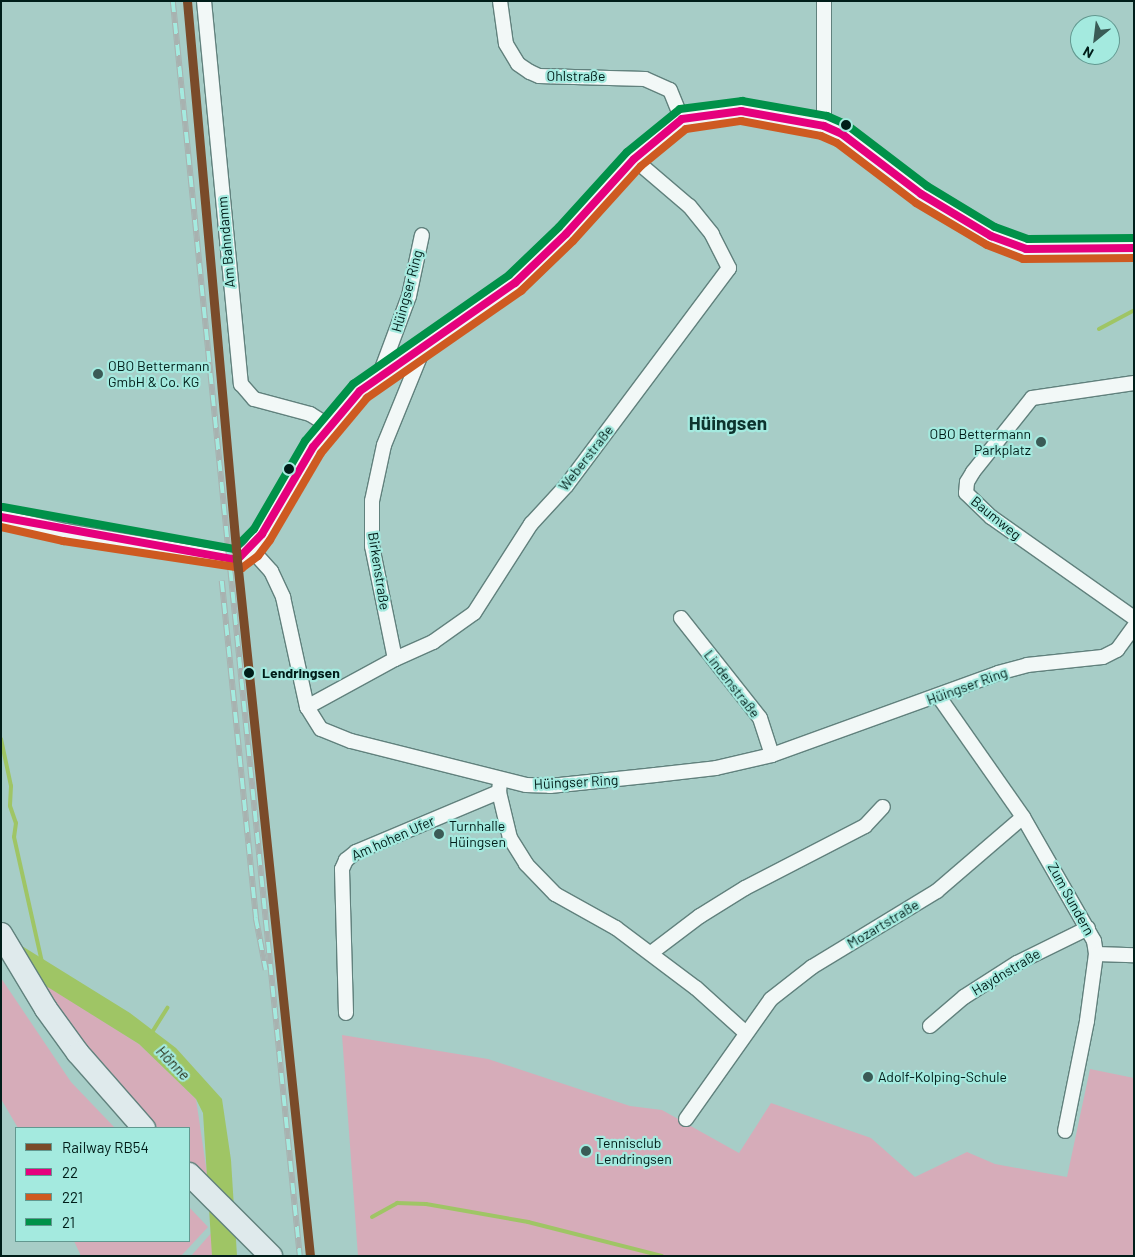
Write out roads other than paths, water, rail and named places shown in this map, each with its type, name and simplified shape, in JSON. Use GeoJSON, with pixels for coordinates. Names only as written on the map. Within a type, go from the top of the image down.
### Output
{"type":"FeatureCollection","features":[{"type":"Feature","properties":{"kind":"main road"},"geometry":{"type":"LineString","coordinates":[[1,934],[31,985],[78,1053],[143,1127]]}},
{"type":"Feature","properties":{"kind":"main road"},"geometry":{"type":"LineString","coordinates":[[190,1175],[271,1256]]}},
{"type":"Feature","properties":{"kind":"street","name":"Am Bahndamm"},"geometry":{"type":"LineString","coordinates":[[204,1],[241,384],[254,399],[310,414],[328,426]]}},
{"type":"Feature","properties":{"kind":"street","name":"Ohlstraße"},"geometry":{"type":"LineString","coordinates":[[500,1],[506,44],[518,64],[530,72],[539,76],[645,79],[670,90],[682,119]]}},
{"type":"Feature","properties":{"kind":"street"},"geometry":{"type":"LineString","coordinates":[[824,1],[824,126]]}},
{"type":"Feature","properties":{"kind":"street"},"geometry":{"type":"LineString","coordinates":[[682,119],[742,111],[824,126],[842,134],[921,194],[991,236],[1026,248],[1134,248]]}},
{"type":"Feature","properties":{"kind":"street","name":"Hüingser Ring"},"geometry":{"type":"LineString","coordinates":[[682,119],[634,159],[566,234],[514,283],[380,374],[328,426],[299,468],[251,548],[271,571],[283,597],[307,707],[321,729],[351,742],[418,756],[500,787],[603,782],[716,768],[772,755],[939,697],[998,673],[1027,665],[1103,657],[1118,650],[1134,627]]}},
{"type":"Feature","properties":{"kind":"street","name":"Weberstraße"},"geometry":{"type":"LineString","coordinates":[[307,707],[395,659],[433,642],[474,613],[531,524],[566,486],[730,268],[712,234],[690,206],[634,159]]}},
{"type":"Feature","properties":{"kind":"street","name":"Hüingser Ring"},"geometry":{"type":"LineString","coordinates":[[380,374],[409,296],[422,235]]}},
{"type":"Feature","properties":{"kind":"street","name":"Birkenstraße"},"geometry":{"type":"LineString","coordinates":[[395,659],[372,546],[372,502],[384,445],[426,342]]}},
{"type":"Feature","properties":{"kind":"street","name":"Baumweg"},"geometry":{"type":"LineString","coordinates":[[1134,383],[1032,398],[973,472],[967,482],[966,493],[991,516],[1134,618]]}},
{"type":"Feature","properties":{"kind":"street"},"geometry":{"type":"LineString","coordinates":[[2,514],[228,560],[237,560],[251,548]]}},
{"type":"Feature","properties":{"kind":"street","name":"Lindenstraße"},"geometry":{"type":"LineString","coordinates":[[681,618],[760,718],[772,755]]}},
{"type":"Feature","properties":{"kind":"street","name":"Zum Sundern"},"geometry":{"type":"LineString","coordinates":[[939,697],[1023,817],[1088,928],[1096,954],[1087,1021],[1065,1131]]}},
{"type":"Feature","properties":{"kind":"street"},"geometry":{"type":"LineString","coordinates":[[500,787],[510,838],[532,870],[555,894],[588,910],[651,953],[746,1032]]}},
{"type":"Feature","properties":{"kind":"street","name":"Am hohen Ufer"},"geometry":{"type":"LineString","coordinates":[[346,1013],[342,869],[346,860],[356,852],[500,787]]}},
{"type":"Feature","properties":{"kind":"street"},"geometry":{"type":"LineString","coordinates":[[651,953],[700,916],[745,888],[865,826],[883,807]]}},
{"type":"Feature","properties":{"kind":"street","name":"Mozartstraße"},"geometry":{"type":"LineString","coordinates":[[686,1119],[771,999],[812,967],[936,891],[1023,817]]}},
{"type":"Feature","properties":{"kind":"street","name":"Haydnstraße"},"geometry":{"type":"LineString","coordinates":[[930,1026],[964,997],[1017,963],[1088,928]]}},
{"type":"Feature","properties":{"kind":"street"},"geometry":{"type":"LineString","coordinates":[[1096,954],[1134,955]]}},
{"type":"Feature","properties":{"kind":"water","name":"Hönne"},"geometry":{"type":"Polygon","coordinates":[[[1,933],[130,1013],[176,1048],[222,1099],[231,1160],[237,1256],[212,1256],[203,1113],[196,1099],[139,1044],[38,981],[1,933]]]}},
{"type":"Feature","properties":{"kind":"waterway"},"geometry":{"type":"LineString","coordinates":[[1099,329],[1134,310]]}},
{"type":"Feature","properties":{"kind":"waterway"},"geometry":{"type":"LineString","coordinates":[[1,739],[11,786],[10,806],[16,823],[14,837],[42,962]]}},
{"type":"Feature","properties":{"kind":"waterway"},"geometry":{"type":"LineString","coordinates":[[151,1034],[167,1008]]}},
{"type":"Feature","properties":{"kind":"waterway"},"geometry":{"type":"LineString","coordinates":[[372,1217],[397,1203],[426,1204],[528,1222],[662,1256]]}},
{"type":"Feature","properties":{"kind":"railway"},"geometry":{"type":"LineString","coordinates":[[173,1],[300,1256]]}},
{"type":"Feature","properties":{"kind":"railway"},"geometry":{"type":"LineString","coordinates":[[222,581],[256,918],[266,970]]}},
{"type":"Feature","properties":{"kind":"rail line","name":"RB54"},"geometry":{"type":"LineString","coordinates":[[187,1],[237,560],[310,1256]]}},
{"type":"Feature","properties":{"kind":"place","name":"OBO Bettermann GmbH & Co. KG"},"geometry":{"type":"Point","coordinates":[98,374]}},
{"type":"Feature","properties":{"kind":"place","name":"OBO Bettermann Parkplatz"},"geometry":{"type":"Point","coordinates":[1041,442]}},
{"type":"Feature","properties":{"kind":"place","name":"Lendringsen"},"geometry":{"type":"Point","coordinates":[249,673]}},
{"type":"Feature","properties":{"kind":"place","name":"Turnhalle Hüingsen"},"geometry":{"type":"Point","coordinates":[439,834]}},
{"type":"Feature","properties":{"kind":"place","name":"Adolf-Kolping-Schule"},"geometry":{"type":"Point","coordinates":[868,1077]}},
{"type":"Feature","properties":{"kind":"place","name":"Tennisclub Lendringsen"},"geometry":{"type":"Point","coordinates":[586,1151]}},
{"type":"Feature","properties":{"kind":"district","name":"Hüingsen"},"geometry":{"type":"Point","coordinates":[728,423]}}]}
